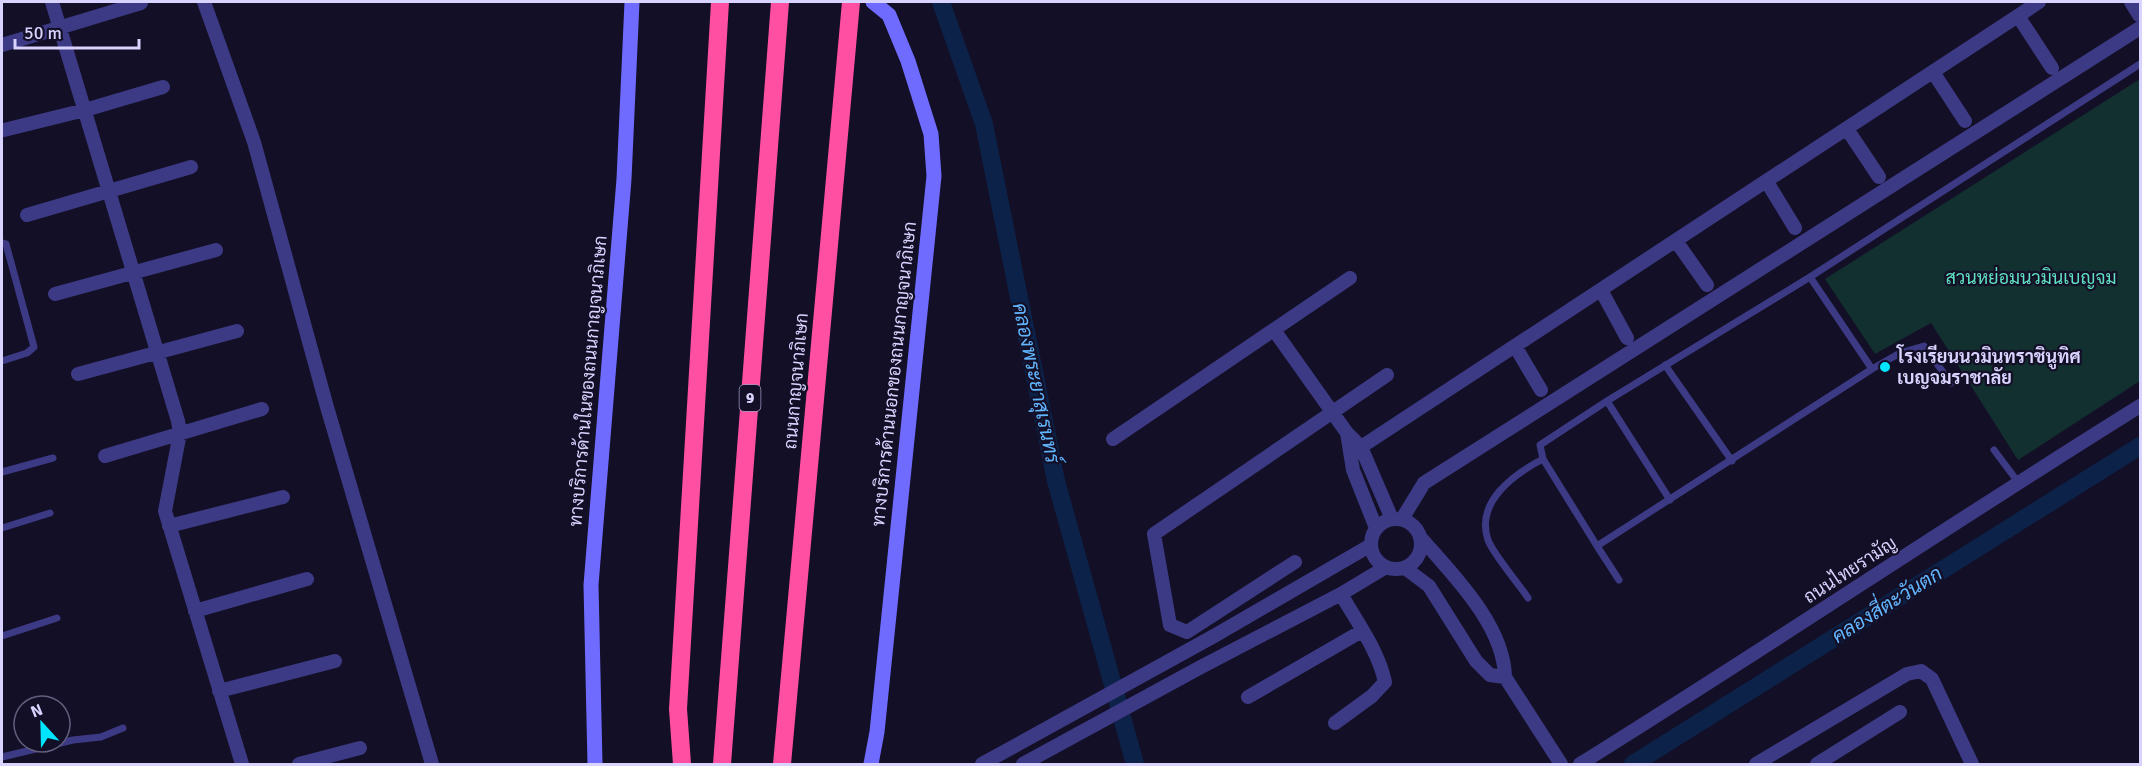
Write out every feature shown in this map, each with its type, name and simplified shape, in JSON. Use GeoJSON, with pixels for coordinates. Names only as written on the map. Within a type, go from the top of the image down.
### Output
{"type":"FeatureCollection","features":[{"type":"Feature","properties":{"kind":"highway"},"geometry":{"type":"LineString","coordinates":[[682,765],[678,709],[720,2]]}},
{"type":"Feature","properties":{"kind":"highway","name":"9"},"geometry":{"type":"LineString","coordinates":[[722,765],[780,2]]}},
{"type":"Feature","properties":{"kind":"highway","name":"ถนนกาญจนาภิเษก"},"geometry":{"type":"LineString","coordinates":[[782,765],[851,2]]}},
{"type":"Feature","properties":{"kind":"main road","name":"ทางบริการด้านในของถนนกาญจนาภิเษก"},"geometry":{"type":"LineString","coordinates":[[595,765],[591,585],[624,179],[632,2]]}},
{"type":"Feature","properties":{"kind":"main road","name":"ทางบริการด้านนอกของถนนกาญจนาภิเษก"},"geometry":{"type":"LineString","coordinates":[[871,765],[877,732],[934,176],[931,134],[908,61],[889,15],[873,2]]}},
{"type":"Feature","properties":{"kind":"street"},"geometry":{"type":"LineString","coordinates":[[52,2],[158,352],[180,433],[165,511],[242,765]]}},
{"type":"Feature","properties":{"kind":"street"},"geometry":{"type":"LineString","coordinates":[[204,2],[254,142],[327,407],[432,765]]}},
{"type":"Feature","properties":{"kind":"street"},"geometry":{"type":"LineString","coordinates":[[1361,447],[2039,2]]}},
{"type":"Feature","properties":{"kind":"street"},"geometry":{"type":"LineString","coordinates":[[1397,519],[1424,483],[2140,21],[2131,2]]}},
{"type":"Feature","properties":{"kind":"street"},"geometry":{"type":"LineString","coordinates":[[2,45],[141,3]]}},
{"type":"Feature","properties":{"kind":"street"},"geometry":{"type":"LineString","coordinates":[[2018,16],[2052,68]]}},
{"type":"Feature","properties":{"kind":"street"},"geometry":{"type":"LineString","coordinates":[[1933,72],[1965,121]]}},
{"type":"Feature","properties":{"kind":"street"},"geometry":{"type":"LineString","coordinates":[[4,130],[85,110],[163,87]]}},
{"type":"Feature","properties":{"kind":"street"},"geometry":{"type":"LineString","coordinates":[[1847,129],[1880,177]]}},
{"type":"Feature","properties":{"kind":"street"},"geometry":{"type":"LineString","coordinates":[[27,215],[191,167]]}},
{"type":"Feature","properties":{"kind":"street"},"geometry":{"type":"LineString","coordinates":[[1767,182],[1795,228]]}},
{"type":"Feature","properties":{"kind":"street"},"geometry":{"type":"LineString","coordinates":[[1676,241],[1707,285]]}},
{"type":"Feature","properties":{"kind":"street"},"geometry":{"type":"LineString","coordinates":[[55,294],[216,250]]}},
{"type":"Feature","properties":{"kind":"street"},"geometry":{"type":"LineString","coordinates":[[1113,439],[1350,278]]}},
{"type":"Feature","properties":{"kind":"street"},"geometry":{"type":"LineString","coordinates":[[1601,290],[1627,338]]}},
{"type":"Feature","properties":{"kind":"street"},"geometry":{"type":"LineString","coordinates":[[1274,330],[1347,434],[1361,447],[1397,519]]}},
{"type":"Feature","properties":{"kind":"street"},"geometry":{"type":"LineString","coordinates":[[78,374],[237,331]]}},
{"type":"Feature","properties":{"kind":"street"},"geometry":{"type":"LineString","coordinates":[[1515,346],[1541,390]]}},
{"type":"Feature","properties":{"kind":"street"},"geometry":{"type":"LineString","coordinates":[[1295,562],[1187,632],[1170,625],[1154,534],[1387,375]]}},
{"type":"Feature","properties":{"kind":"street","name":"ถนนไทยรามัญ"},"geometry":{"type":"LineString","coordinates":[[1580,765],[1736,667],[2018,482],[2140,406]]}},
{"type":"Feature","properties":{"kind":"street"},"geometry":{"type":"LineString","coordinates":[[105,456],[262,409]]}},
{"type":"Feature","properties":{"kind":"street"},"geometry":{"type":"LineString","coordinates":[[1347,434],[1353,470],[1376,528]]}},
{"type":"Feature","properties":{"kind":"street"},"geometry":{"type":"LineString","coordinates":[[169,526],[283,497]]}},
{"type":"Feature","properties":{"kind":"street"},"geometry":{"type":"LineString","coordinates":[[1421,538],[1420,552],[1411,564],[1398,569],[1386,567],[1375,558],[1371,545],[1373,533],[1386,520],[1397,519],[1414,526],[1483,616],[1497,640],[1505,662],[1506,677],[1561,765]]}},
{"type":"Feature","properties":{"kind":"street"},"geometry":{"type":"LineString","coordinates":[[982,765],[1215,636],[1371,545]]}},
{"type":"Feature","properties":{"kind":"street"},"geometry":{"type":"LineString","coordinates":[[1012,748],[1021,765],[1341,594],[1386,567]]}},
{"type":"Feature","properties":{"kind":"street"},"geometry":{"type":"LineString","coordinates":[[1404,567],[1429,586],[1476,661],[1490,675],[1506,677]]}},
{"type":"Feature","properties":{"kind":"street"},"geometry":{"type":"LineString","coordinates":[[195,611],[307,579]]}},
{"type":"Feature","properties":{"kind":"street"},"geometry":{"type":"LineString","coordinates":[[1335,723],[1372,696],[1385,682],[1378,660],[1341,594]]}},
{"type":"Feature","properties":{"kind":"street"},"geometry":{"type":"LineString","coordinates":[[1248,697],[1362,631]]}},
{"type":"Feature","properties":{"kind":"street"},"geometry":{"type":"LineString","coordinates":[[1215,636],[1225,656]]}},
{"type":"Feature","properties":{"kind":"street"},"geometry":{"type":"LineString","coordinates":[[219,691],[335,661]]}},
{"type":"Feature","properties":{"kind":"street"},"geometry":{"type":"LineString","coordinates":[[1765,762],[1907,674],[1921,671],[1932,679],[1972,765]]}},
{"type":"Feature","properties":{"kind":"street"},"geometry":{"type":"LineString","coordinates":[[1817,765],[1900,712]]}},
{"type":"Feature","properties":{"kind":"street"},"geometry":{"type":"LineString","coordinates":[[299,765],[360,748]]}},
{"type":"Feature","properties":{"kind":"lane"},"geometry":{"type":"LineString","coordinates":[[1619,580],[1543,459],[1540,445],[1810,276],[2140,64]]}},
{"type":"Feature","properties":{"kind":"lane"},"geometry":{"type":"LineString","coordinates":[[2,243],[6,244],[34,346],[27,353],[2,361]]}},
{"type":"Feature","properties":{"kind":"lane"},"geometry":{"type":"LineString","coordinates":[[1810,276],[1872,369]]}},
{"type":"Feature","properties":{"kind":"lane"},"geometry":{"type":"LineString","coordinates":[[1597,546],[1900,353],[1924,346],[1951,383]]}},
{"type":"Feature","properties":{"kind":"lane"},"geometry":{"type":"LineString","coordinates":[[1665,365],[1732,461]]}},
{"type":"Feature","properties":{"kind":"lane"},"geometry":{"type":"LineString","coordinates":[[1607,401],[1670,500]]}},
{"type":"Feature","properties":{"kind":"lane"},"geometry":{"type":"LineString","coordinates":[[1994,450],[2018,482]]}},
{"type":"Feature","properties":{"kind":"lane"},"geometry":{"type":"LineString","coordinates":[[2,472],[53,458]]}},
{"type":"Feature","properties":{"kind":"lane"},"geometry":{"type":"LineString","coordinates":[[1528,598],[1489,543],[1485,528],[1489,509],[1497,492],[1522,470],[1543,459]]}},
{"type":"Feature","properties":{"kind":"lane"},"geometry":{"type":"LineString","coordinates":[[2,528],[50,513]]}},
{"type":"Feature","properties":{"kind":"lane"},"geometry":{"type":"LineString","coordinates":[[2,636],[57,618]]}},
{"type":"Feature","properties":{"kind":"lane"},"geometry":{"type":"LineString","coordinates":[[2,757],[73,740],[101,737],[123,728]]}},
{"type":"Feature","properties":{"kind":"green space","name":"สวนหย่อมนวมินเบญจม"},"geometry":{"type":"Polygon","coordinates":[[[2140,79],[2140,381],[2018,460],[1931,323],[1875,354],[1825,279],[2140,79]]]}},
{"type":"Feature","properties":{"kind":"waterway","name":"คลองพระยาสุเรนทร์"},"geometry":{"type":"LineString","coordinates":[[941,2],[984,124],[1056,481],[1135,764]]}},
{"type":"Feature","properties":{"kind":"waterway","name":"คลองสี่ตะวันตก"},"geometry":{"type":"LineString","coordinates":[[1633,764],[2140,446]]}},
{"type":"Feature","properties":{"kind":"place","name":"โรงเรียนนวมินทราชินูทิศ เบญจมราชาลัย"},"geometry":{"type":"Point","coordinates":[1885,367]}}]}
